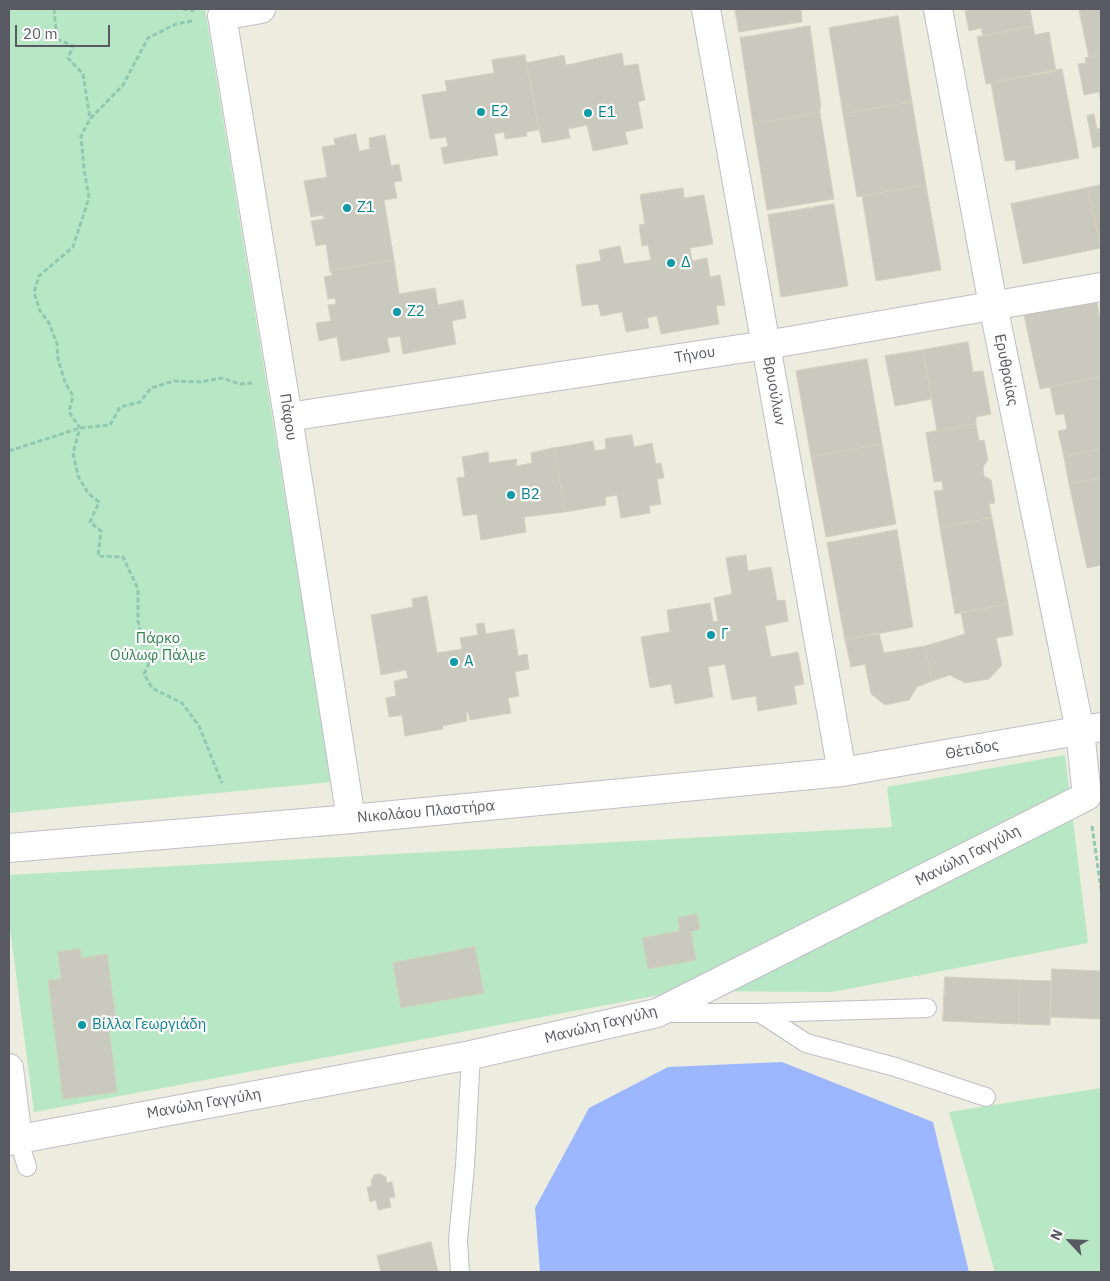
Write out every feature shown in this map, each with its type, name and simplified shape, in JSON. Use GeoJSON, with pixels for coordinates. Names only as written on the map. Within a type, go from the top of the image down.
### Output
{"type":"FeatureCollection","features":[{"type":"Feature","properties":{"kind":"street"},"geometry":{"type":"LineString","coordinates":[[222,16],[261,9]]}},
{"type":"Feature","properties":{"kind":"street","name":"Βρυούλων"},"geometry":{"type":"LineString","coordinates":[[706,9],[842,772]]}},
{"type":"Feature","properties":{"kind":"street","name":"Ερυθραίας"},"geometry":{"type":"LineString","coordinates":[[938,9],[993,305],[1090,729]]}},
{"type":"Feature","properties":{"kind":"street","name":"Πάφου"},"geometry":{"type":"LineString","coordinates":[[222,16],[288,417],[351,819]]}},
{"type":"Feature","properties":{"kind":"street","name":"Τήνου"},"geometry":{"type":"LineString","coordinates":[[288,417],[766,345],[1101,286]]}},
{"type":"Feature","properties":{"kind":"street"},"geometry":{"type":"LineString","coordinates":[[1090,729],[1094,796]]}},
{"type":"Feature","properties":{"kind":"street","name":"Θέτιδος"},"geometry":{"type":"LineString","coordinates":[[842,772],[1090,729]]}},
{"type":"Feature","properties":{"kind":"street","name":"Νικολάου Πλαστήρα"},"geometry":{"type":"LineString","coordinates":[[9,848],[351,819],[842,772]]}},
{"type":"Feature","properties":{"kind":"street","name":"Μανώλη Γαγγύλη"},"geometry":{"type":"LineString","coordinates":[[14,1140],[471,1056],[657,1013],[1094,796]]}},
{"type":"Feature","properties":{"kind":"street"},"geometry":{"type":"LineString","coordinates":[[9,1068],[14,1140]]}},
{"type":"Feature","properties":{"kind":"lane"},"geometry":{"type":"LineString","coordinates":[[657,1013],[760,1013],[927,1008]]}},
{"type":"Feature","properties":{"kind":"lane"},"geometry":{"type":"LineString","coordinates":[[760,1013],[806,1043],[895,1067],[986,1097]]}},
{"type":"Feature","properties":{"kind":"lane"},"geometry":{"type":"LineString","coordinates":[[460,1272],[458,1240],[465,1166],[471,1056]]}},
{"type":"Feature","properties":{"kind":"lane"},"geometry":{"type":"LineString","coordinates":[[14,1140],[27,1167]]}},
{"type":"Feature","properties":{"kind":"path"},"geometry":{"type":"LineString","coordinates":[[54,9],[57,39],[73,46],[68,58],[83,74],[90,120]]}},
{"type":"Feature","properties":{"kind":"path"},"geometry":{"type":"LineString","coordinates":[[80,428],[69,412],[73,396],[65,382],[58,359],[57,344],[49,323],[40,311],[34,292],[39,276],[73,247],[89,198],[81,136],[90,120],[123,85],[148,38],[176,24],[222,16]]}},
{"type":"Feature","properties":{"kind":"path"},"geometry":{"type":"LineString","coordinates":[[9,451],[80,428],[110,425],[120,407],[140,402],[151,388],[174,381],[200,382],[221,378],[240,384],[257,382]]}},
{"type":"Feature","properties":{"kind":"path"},"geometry":{"type":"LineString","coordinates":[[80,428],[73,453],[78,476],[88,493],[99,502],[90,522],[101,531],[98,556],[123,557],[138,589],[138,620],[150,662],[144,674],[152,688],[182,703],[199,726],[222,783]]}},
{"type":"Feature","properties":{"kind":"path"},"geometry":{"type":"LineString","coordinates":[[1094,796],[1101,889]]}},
{"type":"Feature","properties":{"kind":"green space","name":"Πάρκο Ούλωφ Πάλμε"},"geometry":{"type":"Polygon","coordinates":[[[9,9],[205,9],[332,782],[9,813],[9,9]]]}},
{"type":"Feature","properties":{"kind":"green space"},"geometry":{"type":"Polygon","coordinates":[[[1065,755],[1088,943],[832,992],[681,991],[34,1112],[9,921],[9,875],[892,827],[887,787],[1065,755]]]}},
{"type":"Feature","properties":{"kind":"green space"},"geometry":{"type":"Polygon","coordinates":[[[1101,1088],[1101,1272],[995,1272],[949,1112],[1101,1088]]]}},
{"type":"Feature","properties":{"kind":"water"},"geometry":{"type":"Polygon","coordinates":[[[782,1062],[933,1122],[969,1272],[540,1272],[535,1208],[589,1108],[668,1067],[782,1062]]]}},
{"type":"Feature","properties":{"kind":"building"},"geometry":{"type":"Polygon","coordinates":[[[735,9],[801,9],[802,22],[739,32],[735,9]]]}},
{"type":"Feature","properties":{"kind":"building"},"geometry":{"type":"Polygon","coordinates":[[[972,9],[1030,9],[1033,26],[983,36],[981,28],[969,31],[965,11],[972,9]]]}},
{"type":"Feature","properties":{"kind":"building"},"geometry":{"type":"Polygon","coordinates":[[[1079,9],[1101,9],[1101,55],[1089,57],[1079,9]]]}},
{"type":"Feature","properties":{"kind":"building"},"geometry":{"type":"Polygon","coordinates":[[[898,16],[912,102],[843,114],[829,28],[898,16]]]}},
{"type":"Feature","properties":{"kind":"building"},"geometry":{"type":"Polygon","coordinates":[[[810,26],[821,107],[820,113],[753,124],[740,38],[810,26]]]}},
{"type":"Feature","properties":{"kind":"building"},"geometry":{"type":"Polygon","coordinates":[[[1033,26],[1035,35],[1049,32],[1056,71],[986,84],[977,37],[1033,26]]]}},
{"type":"Feature","properties":{"kind":"building","name":"E1"},"geometry":{"type":"Polygon","coordinates":[[[622,53],[624,66],[638,64],[645,100],[638,102],[643,128],[625,132],[628,144],[593,151],[587,125],[568,129],[570,138],[542,143],[526,63],[564,55],[566,65],[622,53]]]}},
{"type":"Feature","properties":{"kind":"building","name":"E2"},"geometry":{"type":"Polygon","coordinates":[[[525,55],[539,130],[526,132],[527,136],[505,139],[504,132],[494,134],[498,155],[444,164],[441,148],[448,146],[446,137],[430,139],[422,95],[447,91],[445,81],[494,73],[492,60],[525,55]]]}},
{"type":"Feature","properties":{"kind":"building"},"geometry":{"type":"Polygon","coordinates":[[[1101,55],[1101,103],[1099,92],[1084,95],[1078,64],[1086,63],[1085,58],[1101,55]]]}},
{"type":"Feature","properties":{"kind":"building"},"geometry":{"type":"Polygon","coordinates":[[[1062,69],[1079,158],[1016,170],[1015,160],[1005,161],[991,83],[1062,69]]]}},
{"type":"Feature","properties":{"kind":"building"},"geometry":{"type":"Polygon","coordinates":[[[912,102],[926,185],[857,197],[843,114],[912,102]]]}},
{"type":"Feature","properties":{"kind":"building"},"geometry":{"type":"Polygon","coordinates":[[[820,113],[834,199],[767,210],[753,124],[820,113]]]}},
{"type":"Feature","properties":{"kind":"building"},"geometry":{"type":"Polygon","coordinates":[[[1094,114],[1097,129],[1101,128],[1101,146],[1093,148],[1087,116],[1094,114]]]}},
{"type":"Feature","properties":{"kind":"building","name":"Ζ1"},"geometry":{"type":"Polygon","coordinates":[[[356,134],[359,151],[370,149],[369,138],[385,135],[391,166],[399,164],[402,181],[394,182],[397,198],[384,200],[394,260],[330,271],[326,244],[316,246],[311,221],[324,219],[323,215],[311,217],[304,181],[327,177],[322,147],[335,145],[334,139],[356,134]]]}},
{"type":"Feature","properties":{"kind":"building"},"geometry":{"type":"Polygon","coordinates":[[[926,185],[941,270],[876,281],[862,196],[926,185]]]}},
{"type":"Feature","properties":{"kind":"building"},"geometry":{"type":"Polygon","coordinates":[[[1101,185],[1101,247],[1087,188],[1101,185]]]}},
{"type":"Feature","properties":{"kind":"building","name":"Δ"},"geometry":{"type":"Polygon","coordinates":[[[683,188],[684,198],[704,195],[713,244],[690,248],[692,261],[707,258],[710,277],[720,275],[725,305],[716,306],[719,324],[661,334],[657,316],[647,318],[649,328],[626,332],[622,312],[601,316],[598,304],[582,306],[576,265],[601,261],[599,250],[620,246],[624,264],[651,260],[648,245],[642,246],[639,225],[645,224],[640,195],[683,188]]]}},
{"type":"Feature","properties":{"kind":"building"},"geometry":{"type":"Polygon","coordinates":[[[1087,188],[1101,248],[1023,264],[1011,204],[1087,188]]]}},
{"type":"Feature","properties":{"kind":"building"},"geometry":{"type":"Polygon","coordinates":[[[834,204],[848,286],[781,297],[768,215],[834,204]]]}},
{"type":"Feature","properties":{"kind":"building","name":"Ζ2"},"geometry":{"type":"Polygon","coordinates":[[[394,260],[399,294],[435,288],[438,305],[463,300],[466,318],[452,321],[456,344],[403,354],[400,336],[387,338],[390,352],[341,361],[337,337],[319,341],[316,323],[331,321],[328,305],[336,304],[335,298],[328,299],[324,277],[333,275],[330,271],[394,260]]]}},
{"type":"Feature","properties":{"kind":"building"},"geometry":{"type":"Polygon","coordinates":[[[1096,299],[1101,323],[1101,377],[1040,389],[1024,315],[1096,299]]]}},
{"type":"Feature","properties":{"kind":"building"},"geometry":{"type":"Polygon","coordinates":[[[968,342],[973,372],[983,371],[991,414],[976,417],[976,424],[937,431],[923,350],[968,342]]]}},
{"type":"Feature","properties":{"kind":"building"},"geometry":{"type":"Polygon","coordinates":[[[923,350],[932,399],[895,406],[885,356],[923,350]]]}},
{"type":"Feature","properties":{"kind":"building"},"geometry":{"type":"Polygon","coordinates":[[[867,359],[882,444],[811,457],[796,371],[867,359]]]}},
{"type":"Feature","properties":{"kind":"building"},"geometry":{"type":"Polygon","coordinates":[[[1101,377],[1101,449],[1064,457],[1058,431],[1067,429],[1064,414],[1056,415],[1050,387],[1101,377]]]}},
{"type":"Feature","properties":{"kind":"building"},"geometry":{"type":"Polygon","coordinates":[[[976,424],[979,441],[984,440],[988,460],[983,467],[984,476],[991,480],[995,503],[989,504],[992,518],[940,528],[934,491],[943,490],[942,481],[934,482],[926,433],[976,424]]]}},
{"type":"Feature","properties":{"kind":"building"},"geometry":{"type":"Polygon","coordinates":[[[632,435],[634,447],[652,443],[656,464],[661,463],[664,478],[657,479],[661,504],[649,506],[650,513],[621,518],[617,495],[605,497],[606,505],[565,512],[554,448],[593,441],[595,451],[606,449],[605,439],[632,435]]]}},
{"type":"Feature","properties":{"kind":"building"},"geometry":{"type":"Polygon","coordinates":[[[882,444],[896,524],[826,537],[811,457],[882,444]]]}},
{"type":"Feature","properties":{"kind":"building","name":"Β2"},"geometry":{"type":"Polygon","coordinates":[[[554,448],[565,512],[524,517],[526,532],[481,540],[477,514],[463,516],[457,478],[465,477],[462,457],[488,452],[489,463],[517,459],[516,466],[532,463],[531,453],[554,448]]]}},
{"type":"Feature","properties":{"kind":"building"},"geometry":{"type":"Polygon","coordinates":[[[1101,449],[1101,478],[1069,484],[1064,457],[1101,449]]]}},
{"type":"Feature","properties":{"kind":"building"},"geometry":{"type":"Polygon","coordinates":[[[1101,478],[1101,565],[1087,568],[1069,484],[1101,478]]]}},
{"type":"Feature","properties":{"kind":"building"},"geometry":{"type":"Polygon","coordinates":[[[992,518],[1008,604],[955,614],[940,528],[992,518]]]}},
{"type":"Feature","properties":{"kind":"building"},"geometry":{"type":"Polygon","coordinates":[[[897,530],[913,627],[845,640],[827,543],[897,530]]]}},
{"type":"Feature","properties":{"kind":"building","name":"Γ"},"geometry":{"type":"Polygon","coordinates":[[[746,555],[748,571],[771,567],[777,601],[785,600],[788,621],[765,626],[771,657],[798,652],[804,684],[794,686],[797,704],[758,711],[756,696],[732,700],[725,664],[708,667],[713,697],[675,704],[671,684],[650,688],[641,637],[670,632],[667,610],[710,603],[713,622],[718,621],[714,598],[732,594],[726,558],[746,555]]]}},
{"type":"Feature","properties":{"kind":"building","name":"Α"},"geometry":{"type":"Polygon","coordinates":[[[427,596],[437,653],[462,649],[460,638],[478,635],[476,624],[484,623],[486,634],[514,629],[518,656],[527,654],[529,669],[515,672],[519,696],[508,698],[511,713],[470,720],[468,712],[466,713],[467,721],[442,726],[443,729],[405,736],[402,715],[389,717],[386,698],[396,696],[394,681],[408,678],[406,670],[381,675],[371,615],[413,607],[412,599],[427,596]]]}},
{"type":"Feature","properties":{"kind":"building"},"geometry":{"type":"Polygon","coordinates":[[[1008,604],[1013,635],[996,638],[1002,665],[989,679],[965,683],[950,675],[932,681],[925,646],[965,634],[961,613],[1008,604]]]}},
{"type":"Feature","properties":{"kind":"building"},"geometry":{"type":"Polygon","coordinates":[[[879,633],[884,653],[925,646],[932,681],[917,687],[909,700],[885,705],[871,694],[865,664],[851,667],[845,640],[879,633]]]}},
{"type":"Feature","properties":{"kind":"building"},"geometry":{"type":"Polygon","coordinates":[[[697,914],[700,929],[691,932],[696,960],[648,969],[642,938],[680,931],[678,918],[697,914]]]}},
{"type":"Feature","properties":{"kind":"building"},"geometry":{"type":"Polygon","coordinates":[[[475,947],[484,993],[401,1008],[393,963],[475,947]]]}},
{"type":"Feature","properties":{"kind":"building","name":"Βίλλα Γεωργιάδη"},"geometry":{"type":"Polygon","coordinates":[[[80,949],[82,958],[107,954],[116,1020],[108,1021],[117,1092],[63,1099],[48,980],[61,979],[58,952],[80,949]]]}},
{"type":"Feature","properties":{"kind":"building"},"geometry":{"type":"Polygon","coordinates":[[[1052,969],[1101,971],[1101,1019],[1050,1017],[1052,969]]]}},
{"type":"Feature","properties":{"kind":"building"},"geometry":{"type":"Polygon","coordinates":[[[945,977],[1020,980],[1019,1024],[943,1021],[945,977]]]}},
{"type":"Feature","properties":{"kind":"building"},"geometry":{"type":"Polygon","coordinates":[[[1020,980],[1051,981],[1050,1025],[1019,1024],[1020,980]]]}},
{"type":"Feature","properties":{"kind":"building"},"geometry":{"type":"Polygon","coordinates":[[[380,1174],[386,1177],[387,1183],[392,1182],[395,1197],[389,1198],[391,1207],[378,1210],[376,1200],[370,1202],[367,1187],[372,1186],[371,1181],[374,1175],[380,1174]]]}},
{"type":"Feature","properties":{"kind":"building"},"geometry":{"type":"Polygon","coordinates":[[[431,1242],[438,1272],[381,1272],[377,1256],[431,1242]]]}},
{"type":"Feature","properties":{"kind":"place","name":"E2"},"geometry":{"type":"Point","coordinates":[481,112]}},
{"type":"Feature","properties":{"kind":"place","name":"E1"},"geometry":{"type":"Point","coordinates":[588,113]}},
{"type":"Feature","properties":{"kind":"place","name":"Ζ1"},"geometry":{"type":"Point","coordinates":[347,208]}},
{"type":"Feature","properties":{"kind":"place","name":"Δ"},"geometry":{"type":"Point","coordinates":[671,263]}},
{"type":"Feature","properties":{"kind":"place","name":"Ζ2"},"geometry":{"type":"Point","coordinates":[397,312]}},
{"type":"Feature","properties":{"kind":"place","name":"Β2"},"geometry":{"type":"Point","coordinates":[511,495]}},
{"type":"Feature","properties":{"kind":"place","name":"Γ"},"geometry":{"type":"Point","coordinates":[711,635]}},
{"type":"Feature","properties":{"kind":"place","name":"Α"},"geometry":{"type":"Point","coordinates":[454,662]}},
{"type":"Feature","properties":{"kind":"place","name":"Βίλλα Γεωργιάδη"},"geometry":{"type":"Point","coordinates":[82,1025]}}]}
